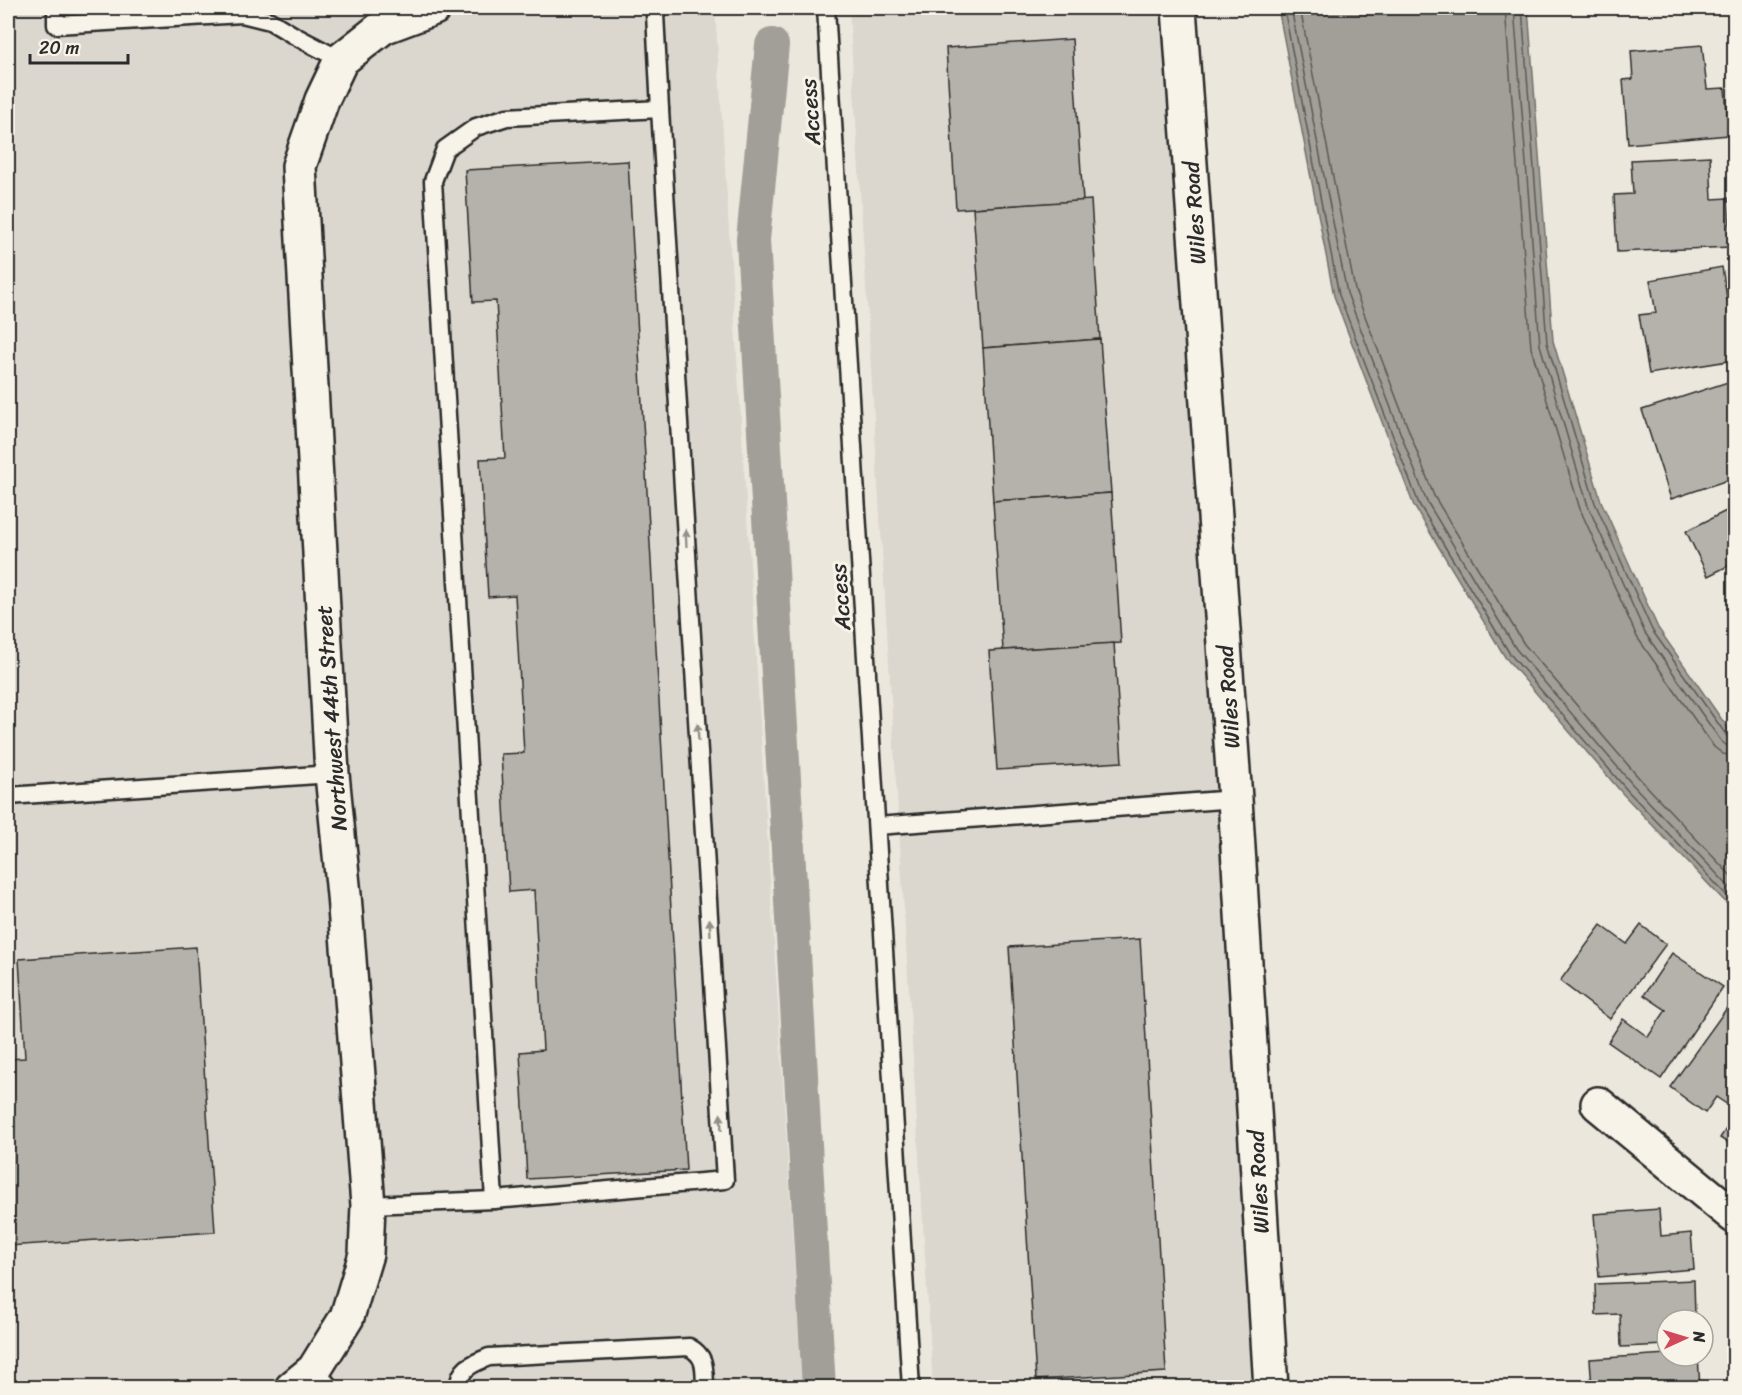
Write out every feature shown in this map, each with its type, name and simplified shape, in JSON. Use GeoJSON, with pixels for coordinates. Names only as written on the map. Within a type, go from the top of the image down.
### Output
{"type":"FeatureCollection","features":[{"type":"Feature","properties":{"kind":"street"},"geometry":{"type":"LineString","coordinates":[[341,60],[383,27],[434,8]]}},
{"type":"Feature","properties":{"kind":"street","name":"Wiles Road"},"geometry":{"type":"LineString","coordinates":[[1179,8],[1235,799],[1271,1388]]}},
{"type":"Feature","properties":{"kind":"street","name":"Northwest 44th Street"},"geometry":{"type":"LineString","coordinates":[[312,1382],[347,1317],[366,1254],[368,1204],[345,907],[332,774],[299,166],[322,100],[341,60]]}},
{"type":"Feature","properties":{"kind":"street"},"geometry":{"type":"LineString","coordinates":[[1598,1104],[1734,1216]]}},
{"type":"Feature","properties":{"kind":"lane"},"geometry":{"type":"LineString","coordinates":[[56,8],[56,25],[242,14],[270,21],[341,60]]}},
{"type":"Feature","properties":{"kind":"lane"},"geometry":{"type":"LineString","coordinates":[[368,1204],[494,1200],[725,1180],[660,109],[655,14],[659,8]]}},
{"type":"Feature","properties":{"kind":"lane","name":"Access"},"geometry":{"type":"LineString","coordinates":[[826,8],[911,1388]]}},
{"type":"Feature","properties":{"kind":"lane"},"geometry":{"type":"LineString","coordinates":[[494,1200],[434,181],[445,149],[476,126],[507,117],[660,109]]}},
{"type":"Feature","properties":{"kind":"lane"},"geometry":{"type":"LineString","coordinates":[[8,796],[332,774]]}},
{"type":"Feature","properties":{"kind":"lane"},"geometry":{"type":"LineString","coordinates":[[877,826],[1235,799]]}},
{"type":"Feature","properties":{"kind":"lane"},"geometry":{"type":"LineString","coordinates":[[459,1388],[459,1381],[468,1365],[489,1357],[689,1347],[697,1351],[703,1359],[705,1388]]}},
{"type":"Feature","properties":{"kind":"shaded area"},"geometry":{"type":"Polygon","coordinates":[[[8,8],[715,8],[802,1387],[8,1387],[8,8]]]}},
{"type":"Feature","properties":{"kind":"shaded area"},"geometry":{"type":"Polygon","coordinates":[[[849,8],[1166,8],[1170,12],[1252,1387],[933,1387],[849,8]]]}},
{"type":"Feature","properties":{"kind":"water"},"geometry":{"type":"Polygon","coordinates":[[[1278,8],[1528,8],[1553,341],[1601,501],[1658,628],[1734,737],[1734,911],[1623,794],[1505,657],[1414,506],[1334,296],[1278,8]]]}},
{"type":"Feature","properties":{"kind":"building"},"geometry":{"type":"Polygon","coordinates":[[[1072,39],[1083,201],[956,209],[946,48],[1072,39]]]}},
{"type":"Feature","properties":{"kind":"building"},"geometry":{"type":"Polygon","coordinates":[[[1702,45],[1707,89],[1725,88],[1729,135],[1628,144],[1623,80],[1633,79],[1631,51],[1702,45]]]}},
{"type":"Feature","properties":{"kind":"building"},"geometry":{"type":"Polygon","coordinates":[[[1710,156],[1712,199],[1728,198],[1731,247],[1617,252],[1614,195],[1633,194],[1631,160],[1710,156]]]}},
{"type":"Feature","properties":{"kind":"building"},"geometry":{"type":"Polygon","coordinates":[[[628,161],[686,1170],[527,1179],[520,1052],[543,1050],[534,890],[509,892],[501,754],[524,753],[515,595],[488,597],[480,459],[505,458],[496,301],[473,302],[465,170],[628,161]]]}},
{"type":"Feature","properties":{"kind":"building"},"geometry":{"type":"Polygon","coordinates":[[[1091,200],[1100,339],[983,348],[973,208],[1091,200]]]}},
{"type":"Feature","properties":{"kind":"building"},"geometry":{"type":"Polygon","coordinates":[[[1722,267],[1729,310],[1734,309],[1734,360],[1649,374],[1639,315],[1656,313],[1650,280],[1722,267]]]}},
{"type":"Feature","properties":{"kind":"building"},"geometry":{"type":"Polygon","coordinates":[[[1100,339],[1111,493],[993,501],[983,348],[1100,339]]]}},
{"type":"Feature","properties":{"kind":"building"},"geometry":{"type":"Polygon","coordinates":[[[1734,380],[1734,478],[1671,499],[1642,410],[1734,380]]]}},
{"type":"Feature","properties":{"kind":"building"},"geometry":{"type":"Polygon","coordinates":[[[1111,493],[1121,643],[1003,650],[993,501],[1111,493]]]}},
{"type":"Feature","properties":{"kind":"building"},"geometry":{"type":"Polygon","coordinates":[[[1734,507],[1734,563],[1708,576],[1686,531],[1734,507]]]}},
{"type":"Feature","properties":{"kind":"building"},"geometry":{"type":"Polygon","coordinates":[[[1114,643],[1122,762],[997,770],[989,651],[1114,643]]]}},
{"type":"Feature","properties":{"kind":"building"},"geometry":{"type":"Polygon","coordinates":[[[1601,925],[1627,944],[1641,925],[1666,944],[1610,1019],[1560,981],[1601,925]]]}},
{"type":"Feature","properties":{"kind":"building"},"geometry":{"type":"Polygon","coordinates":[[[1140,939],[1166,1372],[1036,1380],[1009,947],[1140,939]]]}},
{"type":"Feature","properties":{"kind":"building"},"geometry":{"type":"Polygon","coordinates":[[[196,947],[215,1232],[8,1246],[8,1059],[25,1058],[19,959],[196,947]]]}},
{"type":"Feature","properties":{"kind":"building"},"geometry":{"type":"Polygon","coordinates":[[[1672,953],[1723,987],[1661,1079],[1608,1042],[1623,1019],[1648,1037],[1666,1010],[1644,995],[1672,953]]]}},
{"type":"Feature","properties":{"kind":"building"},"geometry":{"type":"Polygon","coordinates":[[[1732,1001],[1734,1003],[1734,1102],[1731,1107],[1716,1097],[1705,1113],[1670,1087],[1732,1001]]]}},
{"type":"Feature","properties":{"kind":"building"},"geometry":{"type":"Polygon","coordinates":[[[1734,1117],[1734,1147],[1720,1138],[1734,1117]]]}},
{"type":"Feature","properties":{"kind":"building"},"geometry":{"type":"Polygon","coordinates":[[[1659,1209],[1661,1236],[1691,1233],[1694,1269],[1599,1277],[1594,1214],[1659,1209]]]}},
{"type":"Feature","properties":{"kind":"building"},"geometry":{"type":"Polygon","coordinates":[[[1694,1280],[1695,1308],[1655,1308],[1655,1346],[1621,1347],[1620,1314],[1596,1315],[1595,1284],[1694,1280]]]}},
{"type":"Feature","properties":{"kind":"building"},"geometry":{"type":"Polygon","coordinates":[[[1655,1355],[1655,1368],[1699,1368],[1700,1388],[1592,1388],[1590,1359],[1655,1355]]]}},
{"type":"Feature","properties":{"kind":"waterway"},"geometry":{"type":"LineString","coordinates":[[772,45],[753,240],[819,1388]]}}]}
